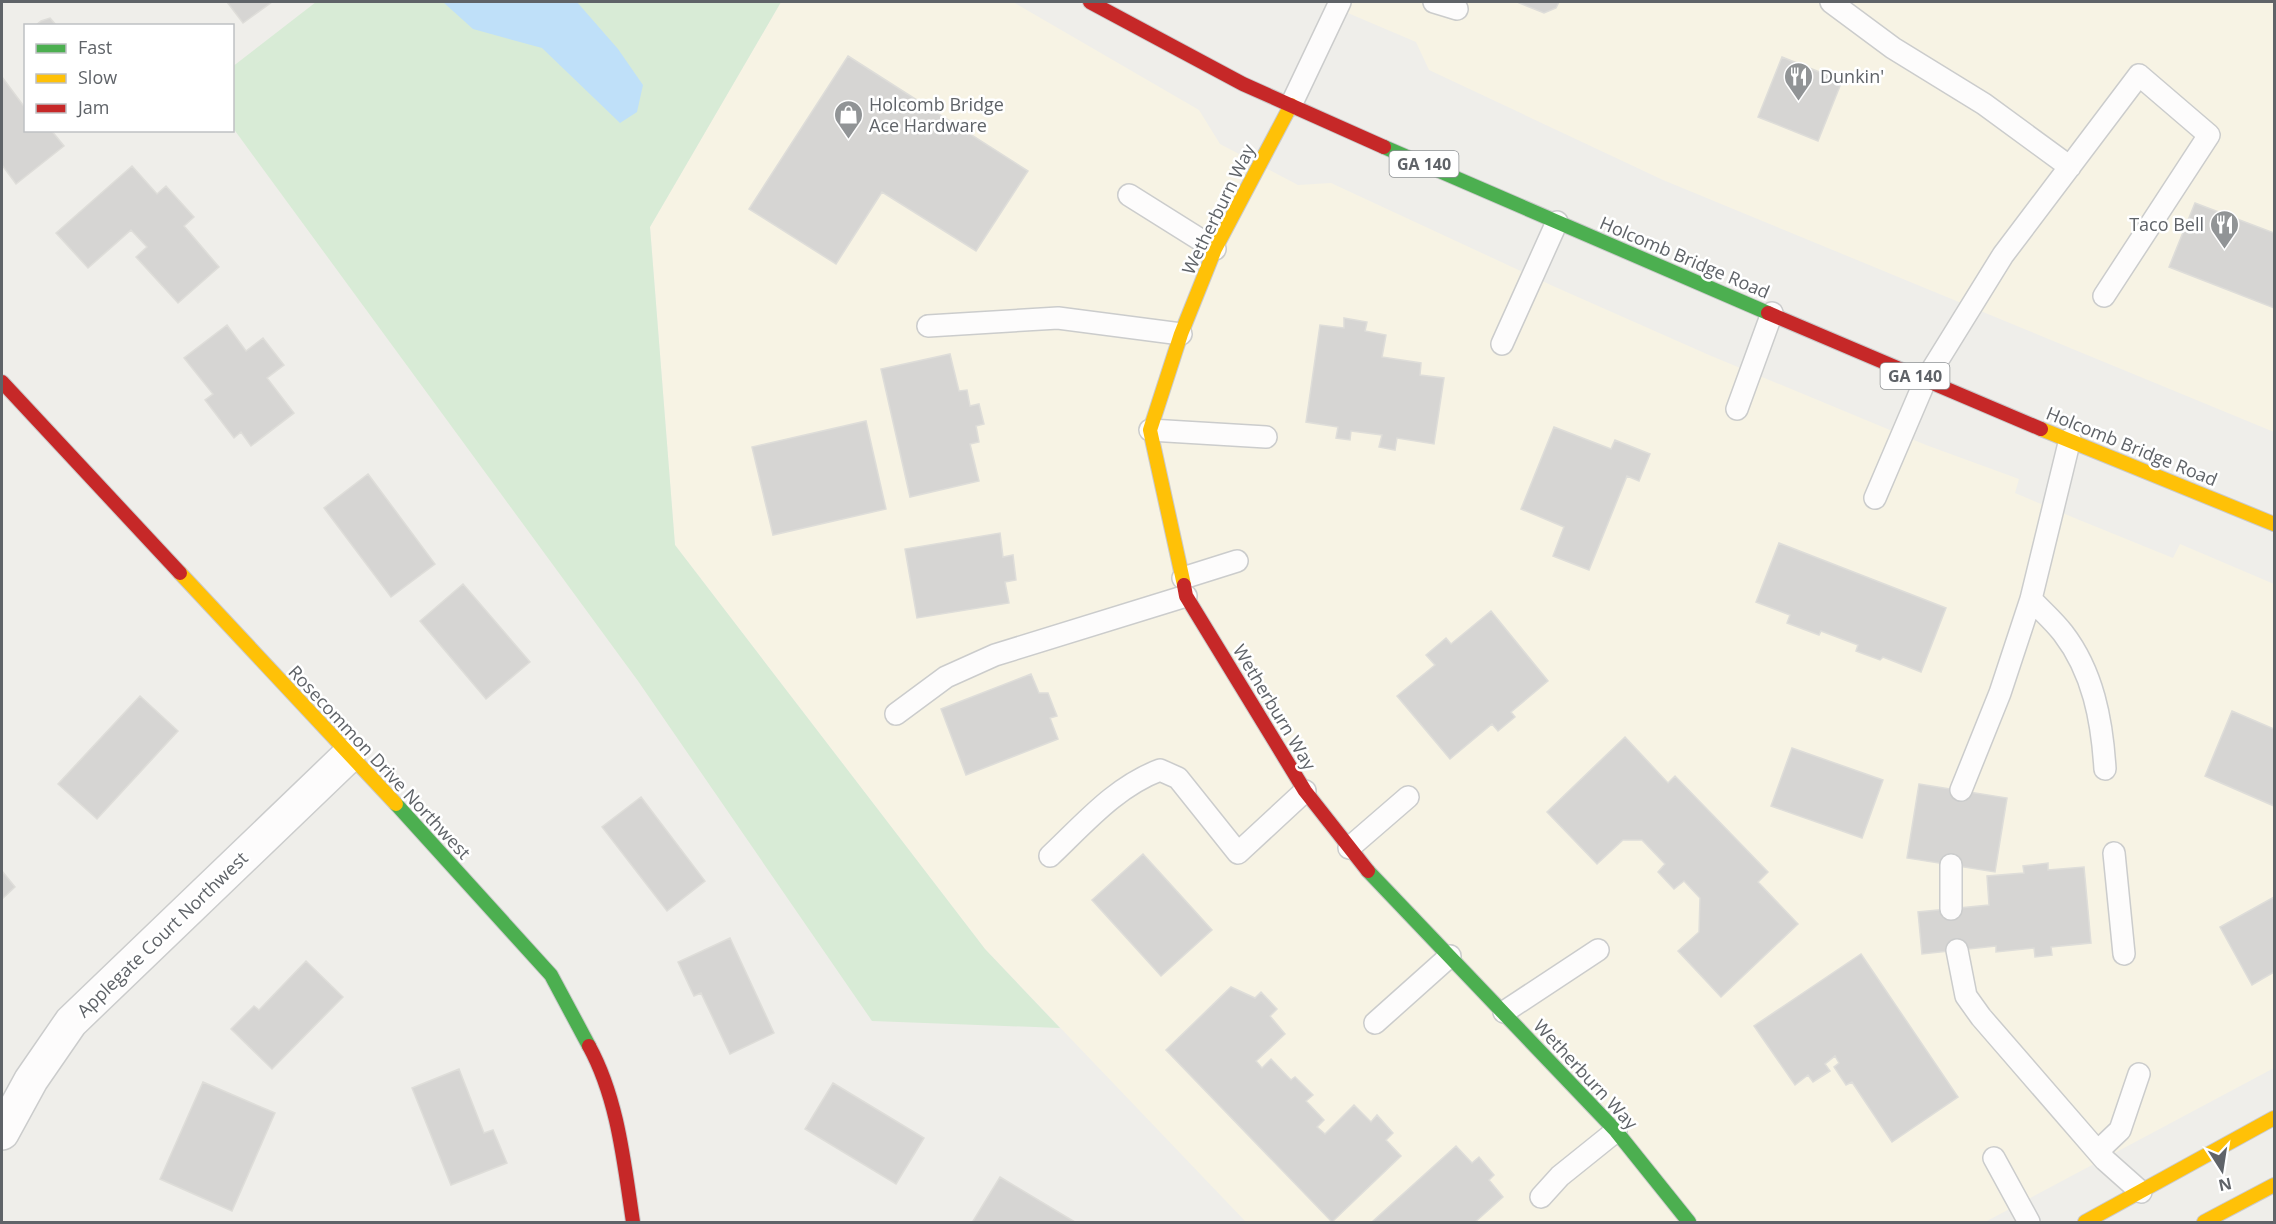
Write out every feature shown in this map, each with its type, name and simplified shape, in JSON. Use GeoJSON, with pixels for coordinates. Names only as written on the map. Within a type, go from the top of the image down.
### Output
{"type":"FeatureCollection","features":[{"type":"Feature","properties":{"kind":"street","name":"Holcomb Bridge Road"},"geometry":{"type":"LineString","coordinates":[[1090,2],[1243,84],[1926,381],[2274,524]]}},
{"type":"Feature","properties":{"kind":"street","name":"Wetherburn Way"},"geometry":{"type":"LineString","coordinates":[[1291,105],[1215,249],[1181,334],[1150,430],[1185,586],[1305,791],[1349,848],[1616,1131],[1689,1222]]}},
{"type":"Feature","properties":{"kind":"street","name":"Rosecommon Drive Northwest"},"geometry":{"type":"LineString","coordinates":[[2,382],[348,756],[437,848],[551,975],[602,1070],[622,1147],[633,1222]]}},
{"type":"Feature","properties":{"kind":"street","name":"Applegate Court Northwest"},"geometry":{"type":"LineString","coordinates":[[2,1133],[31,1080],[71,1022],[348,756]]}},
{"type":"Feature","properties":{"kind":"street"},"geometry":{"type":"LineString","coordinates":[[2085,1222],[2274,1118]]}},
{"type":"Feature","properties":{"kind":"street"},"geometry":{"type":"LineString","coordinates":[[2204,1222],[2274,1185]]}},
{"type":"Feature","properties":{"kind":"lane"},"geometry":{"type":"LineString","coordinates":[[1291,105],[1340,2]]}},
{"type":"Feature","properties":{"kind":"lane"},"geometry":{"type":"LineString","coordinates":[[1434,2],[1457,9]]}},
{"type":"Feature","properties":{"kind":"lane"},"geometry":{"type":"LineString","coordinates":[[1831,2],[1893,48],[1984,104],[2070,167]]}},
{"type":"Feature","properties":{"kind":"lane"},"geometry":{"type":"LineString","coordinates":[[1875,498],[1926,381],[2003,255],[2139,75],[2209,135],[2104,296]]}},
{"type":"Feature","properties":{"kind":"lane"},"geometry":{"type":"LineString","coordinates":[[1129,195],[1215,249]]}},
{"type":"Feature","properties":{"kind":"lane"},"geometry":{"type":"LineString","coordinates":[[1502,344],[1557,222]]}},
{"type":"Feature","properties":{"kind":"lane"},"geometry":{"type":"LineString","coordinates":[[1737,409],[1772,314]]}},
{"type":"Feature","properties":{"kind":"lane"},"geometry":{"type":"LineString","coordinates":[[928,326],[1058,318],[1181,334]]}},
{"type":"Feature","properties":{"kind":"lane"},"geometry":{"type":"LineString","coordinates":[[1150,430],[1266,437]]}},
{"type":"Feature","properties":{"kind":"lane"},"geometry":{"type":"LineString","coordinates":[[1961,790],[2000,693],[2031,599],[2070,439]]}},
{"type":"Feature","properties":{"kind":"lane"},"geometry":{"type":"LineString","coordinates":[[896,714],[946,677],[994,655],[1185,586],[1237,561]]}},
{"type":"Feature","properties":{"kind":"lane"},"geometry":{"type":"LineString","coordinates":[[2031,599],[2063,633],[2091,681],[2103,738],[2105,768]]}},
{"type":"Feature","properties":{"kind":"lane"},"geometry":{"type":"LineString","coordinates":[[1050,856],[1116,793],[1139,778],[1160,770],[1178,778],[1238,853],[1305,791]]}},
{"type":"Feature","properties":{"kind":"lane"},"geometry":{"type":"LineString","coordinates":[[1349,848],[1408,796]]}},
{"type":"Feature","properties":{"kind":"lane"},"geometry":{"type":"LineString","coordinates":[[2114,853],[2124,954]]}},
{"type":"Feature","properties":{"kind":"lane"},"geometry":{"type":"LineString","coordinates":[[1951,865],[1951,909]]}},
{"type":"Feature","properties":{"kind":"lane"},"geometry":{"type":"LineString","coordinates":[[1504,1012],[1598,950]]}},
{"type":"Feature","properties":{"kind":"lane"},"geometry":{"type":"LineString","coordinates":[[1957,950],[1966,996],[2097,1151],[2141,1192]]}},
{"type":"Feature","properties":{"kind":"lane"},"geometry":{"type":"LineString","coordinates":[[1375,1023],[1450,956]]}},
{"type":"Feature","properties":{"kind":"lane"},"geometry":{"type":"LineString","coordinates":[[2097,1151],[2120,1130],[2139,1074]]}},
{"type":"Feature","properties":{"kind":"lane"},"geometry":{"type":"LineString","coordinates":[[1541,1197],[1560,1176],[1616,1131]]}},
{"type":"Feature","properties":{"kind":"lane"},"geometry":{"type":"LineString","coordinates":[[1994,1158],[2029,1222]]}},
{"type":"Feature","properties":{"kind":"shaded area"},"geometry":{"type":"Polygon","coordinates":[[[781,2],[1013,2],[1199,110],[1220,144],[1298,185],[1331,183],[1553,286],[1709,355],[1926,445],[2019,479],[2015,493],[2077,519],[2173,558],[2180,544],[2274,584],[2274,1068],[1985,1222],[1246,1222],[985,949],[675,545],[650,227],[781,2]]]}},
{"type":"Feature","properties":{"kind":"shaded area"},"geometry":{"type":"Polygon","coordinates":[[[1322,2],[2274,2],[2274,432],[1663,180],[1429,70],[1416,42],[1322,2]]]}},
{"type":"Feature","properties":{"kind":"green space"},"geometry":{"type":"Polygon","coordinates":[[[316,2],[781,2],[650,227],[675,545],[985,949],[1060,1028],[872,1021],[638,681],[234,129],[234,65],[316,2]]]}},
{"type":"Feature","properties":{"kind":"water"},"geometry":{"type":"Polygon","coordinates":[[[443,2],[577,2],[618,49],[643,85],[637,112],[620,123],[542,48],[473,29],[443,2]]]}},
{"type":"Feature","properties":{"kind":"building"},"geometry":{"type":"Polygon","coordinates":[[[227,2],[272,2],[243,23],[227,2]]]}},
{"type":"Feature","properties":{"kind":"building"},"geometry":{"type":"Polygon","coordinates":[[[1517,2],[1559,2],[1556,8],[1544,13],[1517,2]]]}},
{"type":"Feature","properties":{"kind":"building"},"geometry":{"type":"Polygon","coordinates":[[[50,18],[55,24],[37,24],[50,18]]]}},
{"type":"Feature","properties":{"kind":"building"},"geometry":{"type":"Polygon","coordinates":[[[848,56],[1028,171],[976,251],[882,192],[836,264],[749,209],[848,56]]]}},
{"type":"Feature","properties":{"kind":"building"},"geometry":{"type":"Polygon","coordinates":[[[1782,57],[1842,81],[1818,141],[1758,117],[1782,57]]]}},
{"type":"Feature","properties":{"kind":"building"},"geometry":{"type":"Polygon","coordinates":[[[2,77],[24,106],[24,132],[53,132],[64,146],[16,184],[2,165],[2,77]]]}},
{"type":"Feature","properties":{"kind":"building"},"geometry":{"type":"Polygon","coordinates":[[[132,166],[157,194],[166,186],[194,217],[184,226],[219,267],[178,303],[136,257],[147,247],[131,230],[88,268],[56,233],[132,166]]]}},
{"type":"Feature","properties":{"kind":"building","name":"Taco Bell"},"geometry":{"type":"Polygon","coordinates":[[[2195,203],[2274,233],[2274,308],[2169,267],[2195,203]]]}},
{"type":"Feature","properties":{"kind":"building"},"geometry":{"type":"Polygon","coordinates":[[[1344,318],[1367,322],[1365,331],[1386,335],[1382,357],[1421,363],[1420,375],[1444,378],[1434,444],[1397,438],[1395,450],[1379,447],[1382,435],[1351,431],[1350,440],[1336,438],[1338,427],[1306,422],[1320,325],[1344,328],[1344,318]]]}},
{"type":"Feature","properties":{"kind":"building"},"geometry":{"type":"Polygon","coordinates":[[[227,325],[246,351],[263,338],[284,365],[267,378],[294,413],[251,446],[241,432],[234,438],[205,400],[213,394],[184,358],[227,325]]]}},
{"type":"Feature","properties":{"kind":"building"},"geometry":{"type":"Polygon","coordinates":[[[950,354],[959,391],[967,390],[970,406],[979,404],[984,424],[976,426],[979,442],[970,444],[979,481],[910,497],[881,369],[950,354]]]}},
{"type":"Feature","properties":{"kind":"building"},"geometry":{"type":"Polygon","coordinates":[[[866,421],[886,509],[773,535],[752,447],[866,421]]]}},
{"type":"Feature","properties":{"kind":"building"},"geometry":{"type":"Polygon","coordinates":[[[1554,427],[1611,449],[1615,440],[1650,454],[1639,481],[1627,476],[1589,570],[1553,556],[1564,527],[1521,509],[1554,427]]]}},
{"type":"Feature","properties":{"kind":"building"},"geometry":{"type":"Polygon","coordinates":[[[368,474],[435,564],[391,597],[324,508],[368,474]]]}},
{"type":"Feature","properties":{"kind":"building"},"geometry":{"type":"Polygon","coordinates":[[[1000,533],[1003,557],[1013,555],[1016,580],[1005,582],[1009,603],[917,618],[905,549],[1000,533]]]}},
{"type":"Feature","properties":{"kind":"building"},"geometry":{"type":"Polygon","coordinates":[[[1779,543],[1946,608],[1921,672],[1883,657],[1880,660],[1856,651],[1858,645],[1821,631],[1819,635],[1787,623],[1790,615],[1756,602],[1779,543]]]}},
{"type":"Feature","properties":{"kind":"building"},"geometry":{"type":"Polygon","coordinates":[[[463,584],[530,662],[486,699],[420,621],[463,584]]]}},
{"type":"Feature","properties":{"kind":"building"},"geometry":{"type":"Polygon","coordinates":[[[1491,611],[1548,681],[1511,712],[1515,717],[1498,731],[1492,724],[1450,759],[1397,696],[1435,665],[1426,655],[1446,638],[1451,644],[1491,611]]]}},
{"type":"Feature","properties":{"kind":"building"},"geometry":{"type":"Polygon","coordinates":[[[1031,674],[1039,693],[1048,693],[1057,716],[1050,718],[1058,739],[966,775],[941,709],[1031,674]]]}},
{"type":"Feature","properties":{"kind":"building"},"geometry":{"type":"Polygon","coordinates":[[[140,696],[178,731],[97,819],[58,784],[140,696]]]}},
{"type":"Feature","properties":{"kind":"building"},"geometry":{"type":"Polygon","coordinates":[[[2232,711],[2274,729],[2274,806],[2205,776],[2232,711]]]}},
{"type":"Feature","properties":{"kind":"building"},"geometry":{"type":"Polygon","coordinates":[[[1625,737],[1668,783],[1675,776],[1768,872],[1758,882],[1798,924],[1721,997],[1678,951],[1699,932],[1700,898],[1684,881],[1674,889],[1658,872],[1665,864],[1642,840],[1623,840],[1597,864],[1547,812],[1625,737]]]}},
{"type":"Feature","properties":{"kind":"building"},"geometry":{"type":"Polygon","coordinates":[[[1792,748],[1883,780],[1862,838],[1771,806],[1792,748]]]}},
{"type":"Feature","properties":{"kind":"building"},"geometry":{"type":"Polygon","coordinates":[[[1919,784],[2007,798],[1995,872],[1907,858],[1919,784]]]}},
{"type":"Feature","properties":{"kind":"building"},"geometry":{"type":"Polygon","coordinates":[[[641,797],[705,881],[667,911],[602,827],[641,797]]]}},
{"type":"Feature","properties":{"kind":"building"},"geometry":{"type":"Polygon","coordinates":[[[1143,854],[1212,930],[1161,976],[1092,900],[1143,854]]]}},
{"type":"Feature","properties":{"kind":"building"},"geometry":{"type":"Polygon","coordinates":[[[2048,863],[2048,870],[2084,867],[2091,943],[2051,947],[2052,955],[2035,957],[2034,948],[1996,952],[1996,946],[1922,954],[1918,912],[1989,905],[1987,876],[2024,873],[2023,866],[2048,863]]]}},
{"type":"Feature","properties":{"kind":"building"},"geometry":{"type":"Polygon","coordinates":[[[2,871],[15,887],[2,899],[2,871]]]}},
{"type":"Feature","properties":{"kind":"building"},"geometry":{"type":"Polygon","coordinates":[[[2274,897],[2274,972],[2252,985],[2220,927],[2274,897]]]}},
{"type":"Feature","properties":{"kind":"building"},"geometry":{"type":"Polygon","coordinates":[[[730,938],[774,1033],[730,1054],[701,993],[694,996],[678,962],[730,938]]]}},
{"type":"Feature","properties":{"kind":"building"},"geometry":{"type":"Polygon","coordinates":[[[1861,954],[1958,1097],[1892,1142],[1852,1082],[1846,1085],[1834,1067],[1839,1063],[1835,1056],[1825,1064],[1830,1071],[1813,1082],[1808,1075],[1795,1085],[1754,1026],[1861,954]]]}},
{"type":"Feature","properties":{"kind":"building"},"geometry":{"type":"Polygon","coordinates":[[[306,961],[343,997],[272,1069],[231,1029],[254,1006],[259,1010],[306,961]]]}},
{"type":"Feature","properties":{"kind":"building"},"geometry":{"type":"Polygon","coordinates":[[[1231,987],[1255,998],[1261,992],[1277,1009],[1270,1016],[1285,1034],[1256,1061],[1262,1068],[1271,1059],[1291,1080],[1295,1077],[1313,1095],[1306,1101],[1324,1120],[1317,1127],[1325,1134],[1354,1105],[1371,1122],[1377,1115],[1393,1133],[1386,1140],[1401,1156],[1332,1222],[1166,1050],[1231,987]]]}},
{"type":"Feature","properties":{"kind":"building"},"geometry":{"type":"Polygon","coordinates":[[[459,1069],[484,1133],[493,1130],[507,1163],[451,1185],[412,1088],[459,1069]]]}},
{"type":"Feature","properties":{"kind":"building"},"geometry":{"type":"Polygon","coordinates":[[[203,1082],[275,1113],[232,1211],[160,1179],[203,1082]]]}},
{"type":"Feature","properties":{"kind":"building"},"geometry":{"type":"Polygon","coordinates":[[[833,1083],[924,1138],[896,1184],[805,1129],[833,1083]]]}},
{"type":"Feature","properties":{"kind":"building"},"geometry":{"type":"Polygon","coordinates":[[[1456,1146],[1472,1163],[1479,1157],[1494,1175],[1489,1180],[1503,1197],[1475,1222],[1372,1222],[1456,1146]]]}},
{"type":"Feature","properties":{"kind":"building"},"geometry":{"type":"Polygon","coordinates":[[[1000,1177],[1075,1222],[973,1221],[1000,1177]]]}},
{"type":"Feature","properties":{"kind":"traffic: fast"},"geometry":{"type":"LineString","coordinates":[[1384,147],[1768,313]]}},
{"type":"Feature","properties":{"kind":"traffic: fast"},"geometry":{"type":"LineString","coordinates":[[396,804],[551,975],[589,1046]]}},
{"type":"Feature","properties":{"kind":"traffic: fast"},"geometry":{"type":"LineString","coordinates":[[1368,871],[1616,1131],[1689,1222]]}},
{"type":"Feature","properties":{"kind":"traffic: slow"},"geometry":{"type":"LineString","coordinates":[[1184,585],[1150,430],[1181,334],[1215,249],[1291,105]]}},
{"type":"Feature","properties":{"kind":"traffic: slow"},"geometry":{"type":"LineString","coordinates":[[2041,429],[2274,524]]}},
{"type":"Feature","properties":{"kind":"traffic: slow"},"geometry":{"type":"LineString","coordinates":[[180,573],[396,804]]}},
{"type":"Feature","properties":{"kind":"traffic: slow"},"geometry":{"type":"LineString","coordinates":[[2085,1222],[2274,1118]]}},
{"type":"Feature","properties":{"kind":"traffic: slow"},"geometry":{"type":"LineString","coordinates":[[2204,1222],[2274,1185]]}},
{"type":"Feature","properties":{"kind":"traffic: jam"},"geometry":{"type":"LineString","coordinates":[[1090,2],[1243,84],[1384,147]]}},
{"type":"Feature","properties":{"kind":"traffic: jam"},"geometry":{"type":"LineString","coordinates":[[1768,313],[2041,429]]}},
{"type":"Feature","properties":{"kind":"traffic: jam"},"geometry":{"type":"LineString","coordinates":[[2,382],[180,573]]}},
{"type":"Feature","properties":{"kind":"traffic: jam"},"geometry":{"type":"LineString","coordinates":[[1184,585],[1186,596],[1305,791],[1368,871]]}},
{"type":"Feature","properties":{"kind":"traffic: jam"},"geometry":{"type":"LineString","coordinates":[[589,1046],[599,1066],[613,1109],[623,1154],[633,1222]]}},
{"type":"Feature","properties":{"kind":"place","name":"Dunkin'"},"geometry":{"type":"Point","coordinates":[1799,102]}},
{"type":"Feature","properties":{"kind":"place","name":"Holcomb Bridge Ace Hardware"},"geometry":{"type":"Point","coordinates":[848,140]}},
{"type":"Feature","properties":{"kind":"place","name":"Taco Bell"},"geometry":{"type":"Point","coordinates":[2225,250]}}]}
